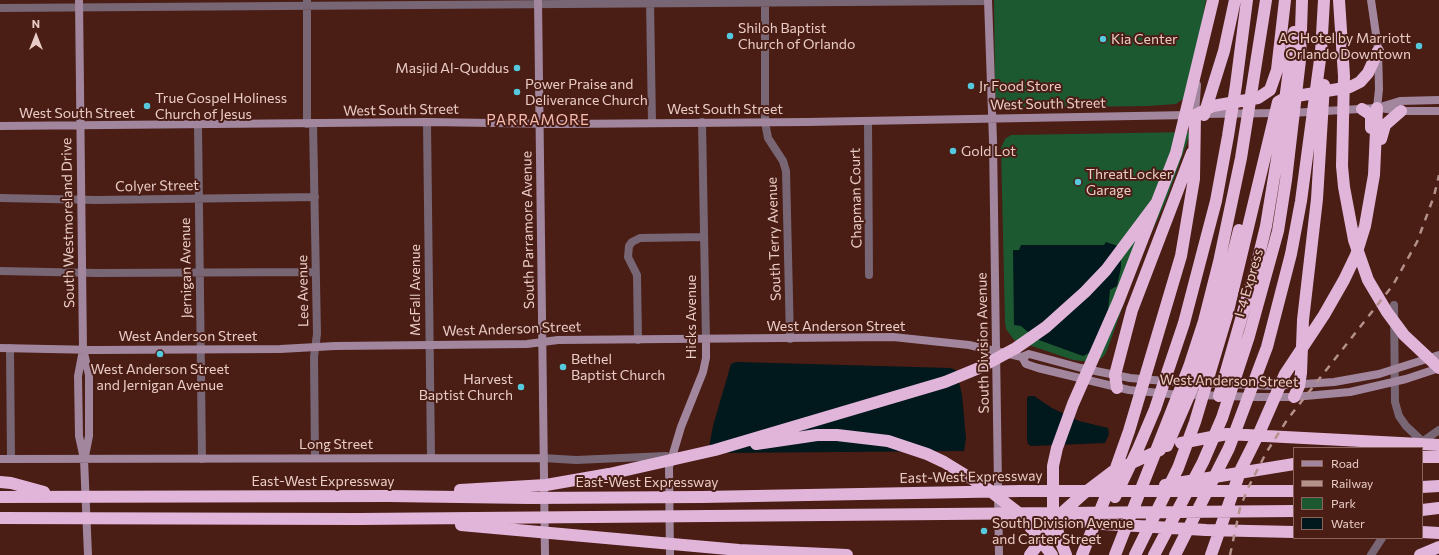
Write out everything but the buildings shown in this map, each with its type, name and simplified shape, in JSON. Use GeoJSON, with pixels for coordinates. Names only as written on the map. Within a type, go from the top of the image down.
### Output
{"type":"FeatureCollection","features":[{"type":"Feature","properties":{"kind":"highway"},"geometry":{"type":"LineString","coordinates":[[1066,555],[1059,537],[1053,510],[1053,466],[1057,448],[1073,404],[1118,302],[1176,153],[1213,0]]}},
{"type":"Feature","properties":{"kind":"highway"},"geometry":{"type":"LineString","coordinates":[[1117,388],[1115,375],[1132,310],[1200,130],[1224,51],[1235,0]]}},
{"type":"Feature","properties":{"kind":"highway"},"geometry":{"type":"LineString","coordinates":[[1086,555],[1138,449],[1155,409],[1184,323],[1216,201],[1228,136],[1247,0]]}},
{"type":"Feature","properties":{"kind":"highway"},"geometry":{"type":"LineString","coordinates":[[1117,552],[1189,367],[1204,321],[1232,205],[1254,86],[1266,0]]}},
{"type":"Feature","properties":{"kind":"highway"},"geometry":{"type":"LineString","coordinates":[[1082,555],[1106,496],[1129,431],[1180,256],[1194,179],[1195,115],[1213,106],[1258,98],[1270,90],[1277,70],[1286,0]]}},
{"type":"Feature","properties":{"kind":"highway"},"geometry":{"type":"LineString","coordinates":[[1221,390],[1256,267],[1266,226],[1278,153],[1292,84],[1298,0]]}},
{"type":"Feature","properties":{"kind":"highway","name":"I-4 Express"},"geometry":{"type":"LineString","coordinates":[[1154,555],[1203,462],[1222,418],[1242,358],[1278,231],[1291,140],[1292,84],[1302,0]]}},
{"type":"Feature","properties":{"kind":"highway"},"geometry":{"type":"LineString","coordinates":[[1175,555],[1229,448],[1267,347],[1291,254],[1315,141],[1321,80],[1324,0]]}},
{"type":"Feature","properties":{"kind":"highway"},"geometry":{"type":"LineString","coordinates":[[1339,0],[1344,76],[1342,150],[1343,180],[1354,240],[1368,280],[1387,312],[1404,335],[1439,368]]}},
{"type":"Feature","properties":{"kind":"highway"},"geometry":{"type":"LineString","coordinates":[[1117,552],[1160,463],[1197,377],[1218,314],[1271,113],[1278,102],[1285,98],[1350,87],[1360,82],[1368,73],[1378,51]]}},
{"type":"Feature","properties":{"kind":"highway"},"geometry":{"type":"LineString","coordinates":[[1211,555],[1241,469],[1260,431],[1285,374],[1344,280],[1356,255],[1370,201],[1374,175],[1377,108]]}},
{"type":"Feature","properties":{"kind":"highway"},"geometry":{"type":"LineString","coordinates":[[1344,280],[1345,267],[1356,239],[1361,220],[1366,188],[1372,121],[1371,115],[1362,109]]}},
{"type":"Feature","properties":{"kind":"highway"},"geometry":{"type":"LineString","coordinates":[[1344,280],[1355,270],[1366,246],[1372,225],[1379,188],[1382,132],[1389,120],[1401,111]]}},
{"type":"Feature","properties":{"kind":"highway"},"geometry":{"type":"LineString","coordinates":[[1134,555],[1178,468],[1195,422],[1227,315],[1271,113]]}},
{"type":"Feature","properties":{"kind":"highway"},"geometry":{"type":"LineString","coordinates":[[1296,391],[1302,365],[1303,320],[1318,199],[1315,141]]}},
{"type":"Feature","properties":{"kind":"highway"},"geometry":{"type":"LineString","coordinates":[[388,496],[493,487],[546,485],[588,478],[715,450],[946,382],[979,368],[1016,348],[1046,327],[1085,292],[1106,270],[1157,202]]}},
{"type":"Feature","properties":{"kind":"highway"},"geometry":{"type":"LineString","coordinates":[[1030,555],[1064,511],[1083,494],[1112,472],[1173,445],[1227,434],[1439,445]]}},
{"type":"Feature","properties":{"kind":"highway"},"geometry":{"type":"LineString","coordinates":[[715,450],[817,435],[837,435],[888,442],[911,449],[944,462],[985,487],[1020,514],[1052,555]]}},
{"type":"Feature","properties":{"kind":"highway"},"geometry":{"type":"LineString","coordinates":[[1423,456],[1439,457]]}},
{"type":"Feature","properties":{"kind":"highway"},"geometry":{"type":"LineString","coordinates":[[1129,492],[1183,481],[1293,464]]}},
{"type":"Feature","properties":{"kind":"highway"},"geometry":{"type":"LineString","coordinates":[[0,482],[11,483],[65,496]]}},
{"type":"Feature","properties":{"kind":"highway"},"geometry":{"type":"LineString","coordinates":[[1423,487],[1439,486]]}},
{"type":"Feature","properties":{"kind":"highway","name":"East-West Expressway"},"geometry":{"type":"LineString","coordinates":[[0,496],[388,496],[561,498],[975,493],[1020,491],[1293,491]]}},
{"type":"Feature","properties":{"kind":"highway"},"geometry":{"type":"LineString","coordinates":[[1423,510],[1439,508]]}},
{"type":"Feature","properties":{"kind":"highway"},"geometry":{"type":"LineString","coordinates":[[0,518],[69,520],[562,518],[1293,511]]}},
{"type":"Feature","properties":{"kind":"highway"},"geometry":{"type":"LineString","coordinates":[[1020,513],[1102,524],[1206,530],[1293,532]]}},
{"type":"Feature","properties":{"kind":"highway"},"geometry":{"type":"LineString","coordinates":[[414,518],[530,533],[654,544],[847,555]]}},
{"type":"Feature","properties":{"kind":"highway"},"geometry":{"type":"LineString","coordinates":[[1423,532],[1439,532]]}},
{"type":"Feature","properties":{"kind":"highway"},"geometry":{"type":"LineString","coordinates":[[1420,555],[1439,547]]}},
{"type":"Feature","properties":{"kind":"main road"},"geometry":{"type":"LineString","coordinates":[[1195,115],[1199,68],[1213,0]]}},
{"type":"Feature","properties":{"kind":"main road"},"geometry":{"type":"LineString","coordinates":[[1371,0],[1378,51],[1379,89],[1377,108]]}},
{"type":"Feature","properties":{"kind":"main road"},"geometry":{"type":"LineString","coordinates":[[988,1],[992,118]]}},
{"type":"Feature","properties":{"kind":"main road","name":"South Parramore Avenue"},"geometry":{"type":"LineString","coordinates":[[538,2],[544,555]]}},
{"type":"Feature","properties":{"kind":"main road","name":"South Westmoreland Drive"},"geometry":{"type":"LineString","coordinates":[[79,4],[80,199],[83,350],[89,375],[90,436],[84,459],[88,555]]}},
{"type":"Feature","properties":{"kind":"main road","name":"West South Street"},"geometry":{"type":"LineString","coordinates":[[1377,108],[1400,101],[1439,100]]}},
{"type":"Feature","properties":{"kind":"main road","name":"West South Street"},"geometry":{"type":"LineString","coordinates":[[0,126],[427,122],[652,123],[868,121],[1195,115],[1377,108],[1401,111],[1439,111]]}},
{"type":"Feature","properties":{"kind":"main road","name":"South Division Avenue"},"geometry":{"type":"LineString","coordinates":[[992,118],[997,352],[999,555]]}},
{"type":"Feature","properties":{"kind":"main road","name":"West Anderson Street"},"geometry":{"type":"LineString","coordinates":[[0,348],[83,350],[315,348],[527,344],[558,340],[706,340],[900,337],[969,345],[1022,357],[1029,354],[1081,368],[1130,378],[1221,390],[1296,391],[1368,377],[1411,365],[1439,355]]}},
{"type":"Feature","properties":{"kind":"main road","name":"Hicks Avenue"},"geometry":{"type":"LineString","coordinates":[[669,555],[668,481],[671,456],[703,372],[706,358],[706,340]]}},
{"type":"Feature","properties":{"kind":"main road","name":"West Anderson Street"},"geometry":{"type":"LineString","coordinates":[[1022,357],[1026,364],[1038,368],[1129,390],[1350,392],[1414,377],[1439,368]]}},
{"type":"Feature","properties":{"kind":"main road","name":"Long Street"},"geometry":{"type":"LineString","coordinates":[[0,459],[202,459],[315,457],[543,458]]}},
{"type":"Feature","properties":{"kind":"street","name":"South Terry Avenue"},"geometry":{"type":"LineString","coordinates":[[765,1],[765,122],[768,138],[783,161],[786,171],[790,339]]}},
{"type":"Feature","properties":{"kind":"street"},"geometry":{"type":"LineString","coordinates":[[0,8],[79,4],[988,1]]}},
{"type":"Feature","properties":{"kind":"street"},"geometry":{"type":"LineString","coordinates":[[650,2],[652,123]]}},
{"type":"Feature","properties":{"kind":"street","name":"Lee Avenue"},"geometry":{"type":"LineString","coordinates":[[307,3],[310,124],[315,197],[315,457]]}},
{"type":"Feature","properties":{"kind":"street","name":"Chapman Court"},"geometry":{"type":"LineString","coordinates":[[868,121],[869,274]]}},
{"type":"Feature","properties":{"kind":"street","name":"McFall Avenue"},"geometry":{"type":"LineString","coordinates":[[427,122],[430,457]]}},
{"type":"Feature","properties":{"kind":"street","name":"Hicks Avenue"},"geometry":{"type":"LineString","coordinates":[[702,122],[706,340]]}},
{"type":"Feature","properties":{"kind":"street","name":"Jernigan Avenue"},"geometry":{"type":"LineString","coordinates":[[198,125],[202,459]]}},
{"type":"Feature","properties":{"kind":"street","name":"Colyer Street"},"geometry":{"type":"LineString","coordinates":[[0,198],[198,199],[315,197]]}},
{"type":"Feature","properties":{"kind":"street"},"geometry":{"type":"LineString","coordinates":[[638,340],[637,275],[636,269],[630,262],[627,251],[632,242],[645,238],[703,237]]}},
{"type":"Feature","properties":{"kind":"street"},"geometry":{"type":"LineString","coordinates":[[0,271],[199,273],[315,272]]}},
{"type":"Feature","properties":{"kind":"street"},"geometry":{"type":"LineString","coordinates":[[1394,305],[1395,402],[1399,416],[1406,426],[1422,441]]}},
{"type":"Feature","properties":{"kind":"street"},"geometry":{"type":"LineString","coordinates":[[10,348],[11,459]]}},
{"type":"Feature","properties":{"kind":"street"},"geometry":{"type":"LineString","coordinates":[[1416,447],[1422,441],[1439,430]]}},
{"type":"Feature","properties":{"kind":"street","name":"Long Street"},"geometry":{"type":"LineString","coordinates":[[543,458],[576,460],[671,456]]}},
{"type":"Feature","properties":{"kind":"street"},"geometry":{"type":"LineString","coordinates":[[1371,555],[1381,539]]}},
{"type":"Feature","properties":{"kind":"green space"},"geometry":{"type":"Polygon","coordinates":[[[994,0],[1206,0],[1190,88],[1186,97],[1176,104],[1148,106],[1012,108],[1002,106],[996,98],[995,92],[994,0]]]}},
{"type":"Feature","properties":{"kind":"green space"},"geometry":{"type":"Polygon","coordinates":[[[1191,132],[1165,203],[1142,253],[1106,353],[1102,358],[1092,362],[1073,360],[1014,340],[1006,329],[1005,322],[1001,148],[1005,139],[1011,135],[1191,132]]]}},
{"type":"Feature","properties":{"kind":"water"},"geometry":{"type":"Polygon","coordinates":[[[1106,242],[1121,247],[1121,267],[1117,286],[1110,290],[1108,311],[1091,352],[1083,356],[1036,339],[1021,326],[1014,325],[1013,250],[1019,250],[1021,245],[1104,245],[1106,242]]]}},
{"type":"Feature","properties":{"kind":"water"},"geometry":{"type":"Polygon","coordinates":[[[736,362],[950,368],[956,370],[962,395],[966,438],[964,451],[713,453],[709,448],[713,426],[731,364],[736,362]]]}},
{"type":"Feature","properties":{"kind":"water"},"geometry":{"type":"Polygon","coordinates":[[[1029,396],[1034,396],[1052,408],[1079,421],[1108,428],[1109,434],[1105,443],[1031,446],[1028,444],[1027,439],[1027,398],[1029,396]]]}},
{"type":"Feature","properties":{"kind":"railway"},"geometry":{"type":"LineString","coordinates":[[1230,555],[1240,508],[1248,488],[1266,453],[1287,420],[1393,285],[1417,242],[1434,196],[1439,175]]}},
{"type":"Feature","properties":{"kind":"place","name":"Shiloh Baptist Church of Orlando"},"geometry":{"type":"Point","coordinates":[730,36]}},
{"type":"Feature","properties":{"kind":"place","name":"Kia Center"},"geometry":{"type":"Point","coordinates":[1103,39]}},
{"type":"Feature","properties":{"kind":"place","name":"AC Hotel by Marriott Orlando Downtown"},"geometry":{"type":"Point","coordinates":[1419,46]}},
{"type":"Feature","properties":{"kind":"place","name":"Masjid Al-Quddus"},"geometry":{"type":"Point","coordinates":[517,68]}},
{"type":"Feature","properties":{"kind":"place","name":"Jr Food Store"},"geometry":{"type":"Point","coordinates":[971,86]}},
{"type":"Feature","properties":{"kind":"place","name":"Power Praise and Deliverance Church"},"geometry":{"type":"Point","coordinates":[517,92]}},
{"type":"Feature","properties":{"kind":"place","name":"True Gospel Holiness Church of Jesus"},"geometry":{"type":"Point","coordinates":[147,106]}},
{"type":"Feature","properties":{"kind":"place","name":"Gold Lot"},"geometry":{"type":"Point","coordinates":[953,151]}},
{"type":"Feature","properties":{"kind":"place","name":"ThreatLocker Garage"},"geometry":{"type":"Point","coordinates":[1078,182]}},
{"type":"Feature","properties":{"kind":"place","name":"West Anderson Street and Jernigan Avenue"},"geometry":{"type":"Point","coordinates":[160,354]}},
{"type":"Feature","properties":{"kind":"place","name":"Bethel Baptist Church"},"geometry":{"type":"Point","coordinates":[563,367]}},
{"type":"Feature","properties":{"kind":"place","name":"Harvest Baptist Church"},"geometry":{"type":"Point","coordinates":[521,387]}},
{"type":"Feature","properties":{"kind":"place","name":"South Division Avenue and Carter Street"},"geometry":{"type":"Point","coordinates":[984,531]}},
{"type":"Feature","properties":{"kind":"district","name":"PARRAMORE"},"geometry":{"type":"Point","coordinates":[538,120]}}]}
